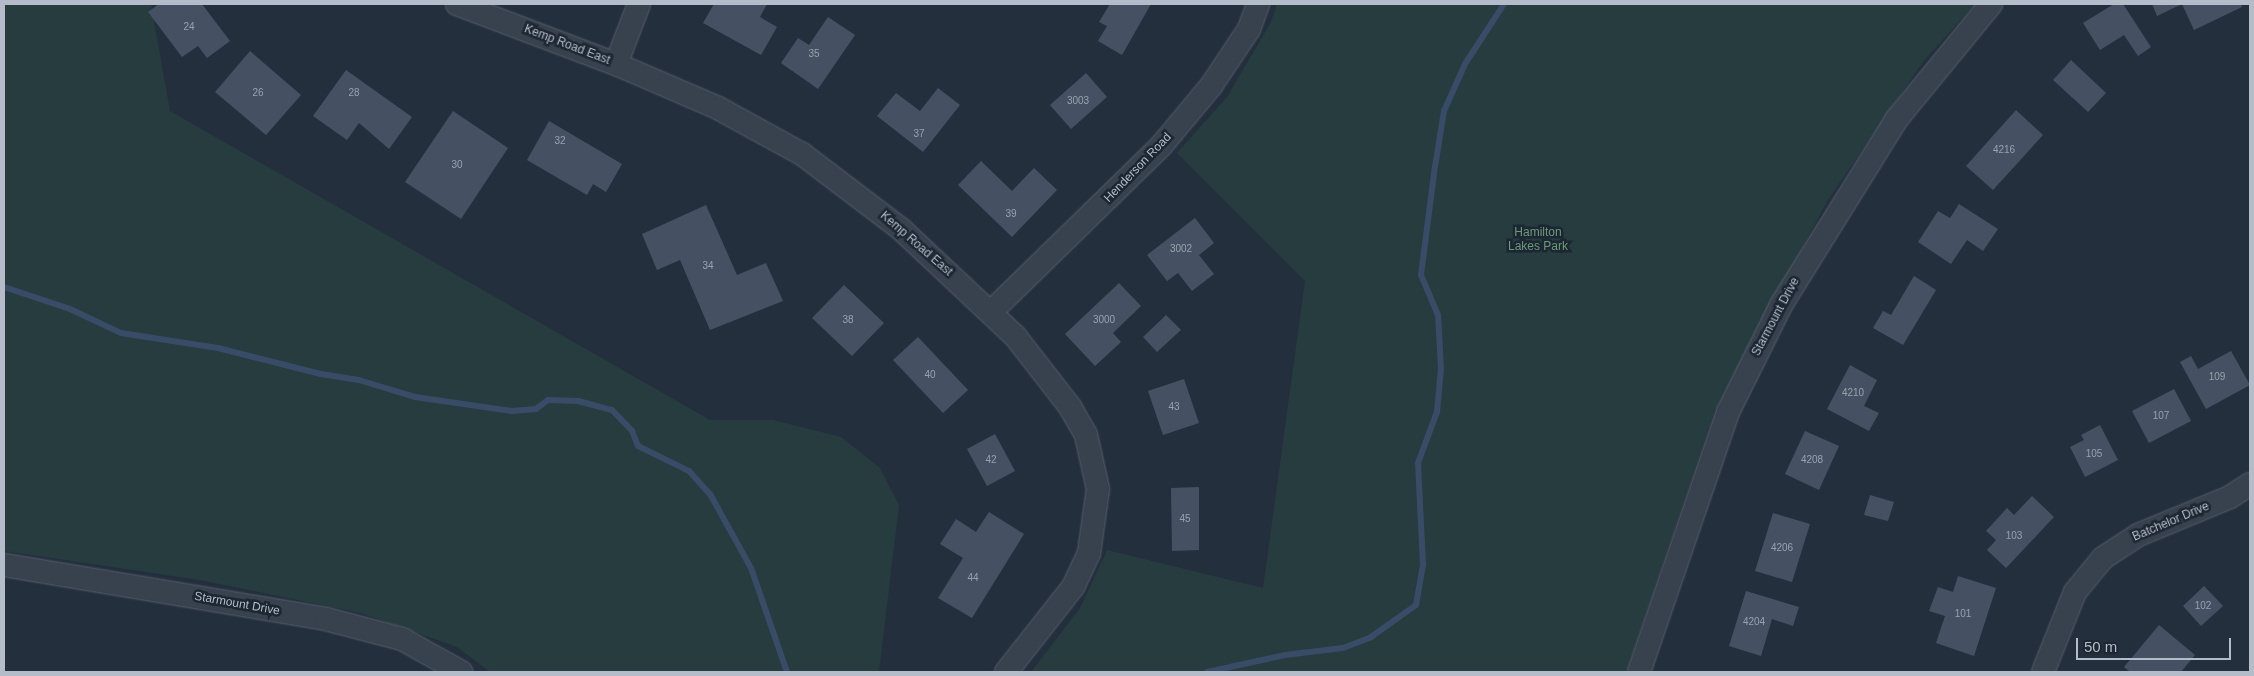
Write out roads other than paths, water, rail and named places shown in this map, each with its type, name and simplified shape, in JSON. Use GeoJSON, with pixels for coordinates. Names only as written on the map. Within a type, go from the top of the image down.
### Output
{"type":"FeatureCollection","features":[{"type":"Feature","properties":{"kind":"street","name":"Kemp Road East"},"geometry":{"type":"LineString","coordinates":[[457,4],[616,64],[718,108],[802,154],[902,230],[992,311],[1070,406],[1086,436],[1098,489],[1089,553],[1073,587],[1006,672]]}},
{"type":"Feature","properties":{"kind":"street"},"geometry":{"type":"LineString","coordinates":[[616,64],[639,4]]}},
{"type":"Feature","properties":{"kind":"street","name":"Henderson Road"},"geometry":{"type":"LineString","coordinates":[[992,311],[1161,146],[1211,86],[1249,29],[1258,4]]}},
{"type":"Feature","properties":{"kind":"street","name":"Starmount Drive"},"geometry":{"type":"LineString","coordinates":[[1639,672],[1728,412],[1781,305],[1896,120],[1991,4]]}},
{"type":"Feature","properties":{"kind":"street","name":"Batchelor Drive"},"geometry":{"type":"LineString","coordinates":[[2043,672],[2075,592],[2103,558],[2138,534],[2230,497],[2250,484]]}},
{"type":"Feature","properties":{"kind":"street","name":"Starmount Drive"},"geometry":{"type":"LineString","coordinates":[[4,565],[326,619],[402,639],[461,672]]}},
{"type":"Feature","properties":{"kind":"waterway"},"geometry":{"type":"LineString","coordinates":[[1207,672],[1285,655],[1343,648],[1371,637],[1416,605],[1423,565],[1418,463],[1437,412],[1441,368],[1438,315],[1421,275],[1434,173],[1444,111],[1465,64],[1504,4]]}},
{"type":"Feature","properties":{"kind":"waterway"},"geometry":{"type":"LineString","coordinates":[[4,287],[70,309],[121,333],[218,348],[321,374],[359,380],[415,397],[512,411],[536,409],[548,400],[578,401],[612,410],[632,431],[638,446],[689,471],[710,494],[751,568],[787,672]]}},
{"type":"Feature","properties":{"kind":"park label","name":"Hamilton Lakes Park"},"geometry":{"type":"Point","coordinates":[1538,240]}}]}
